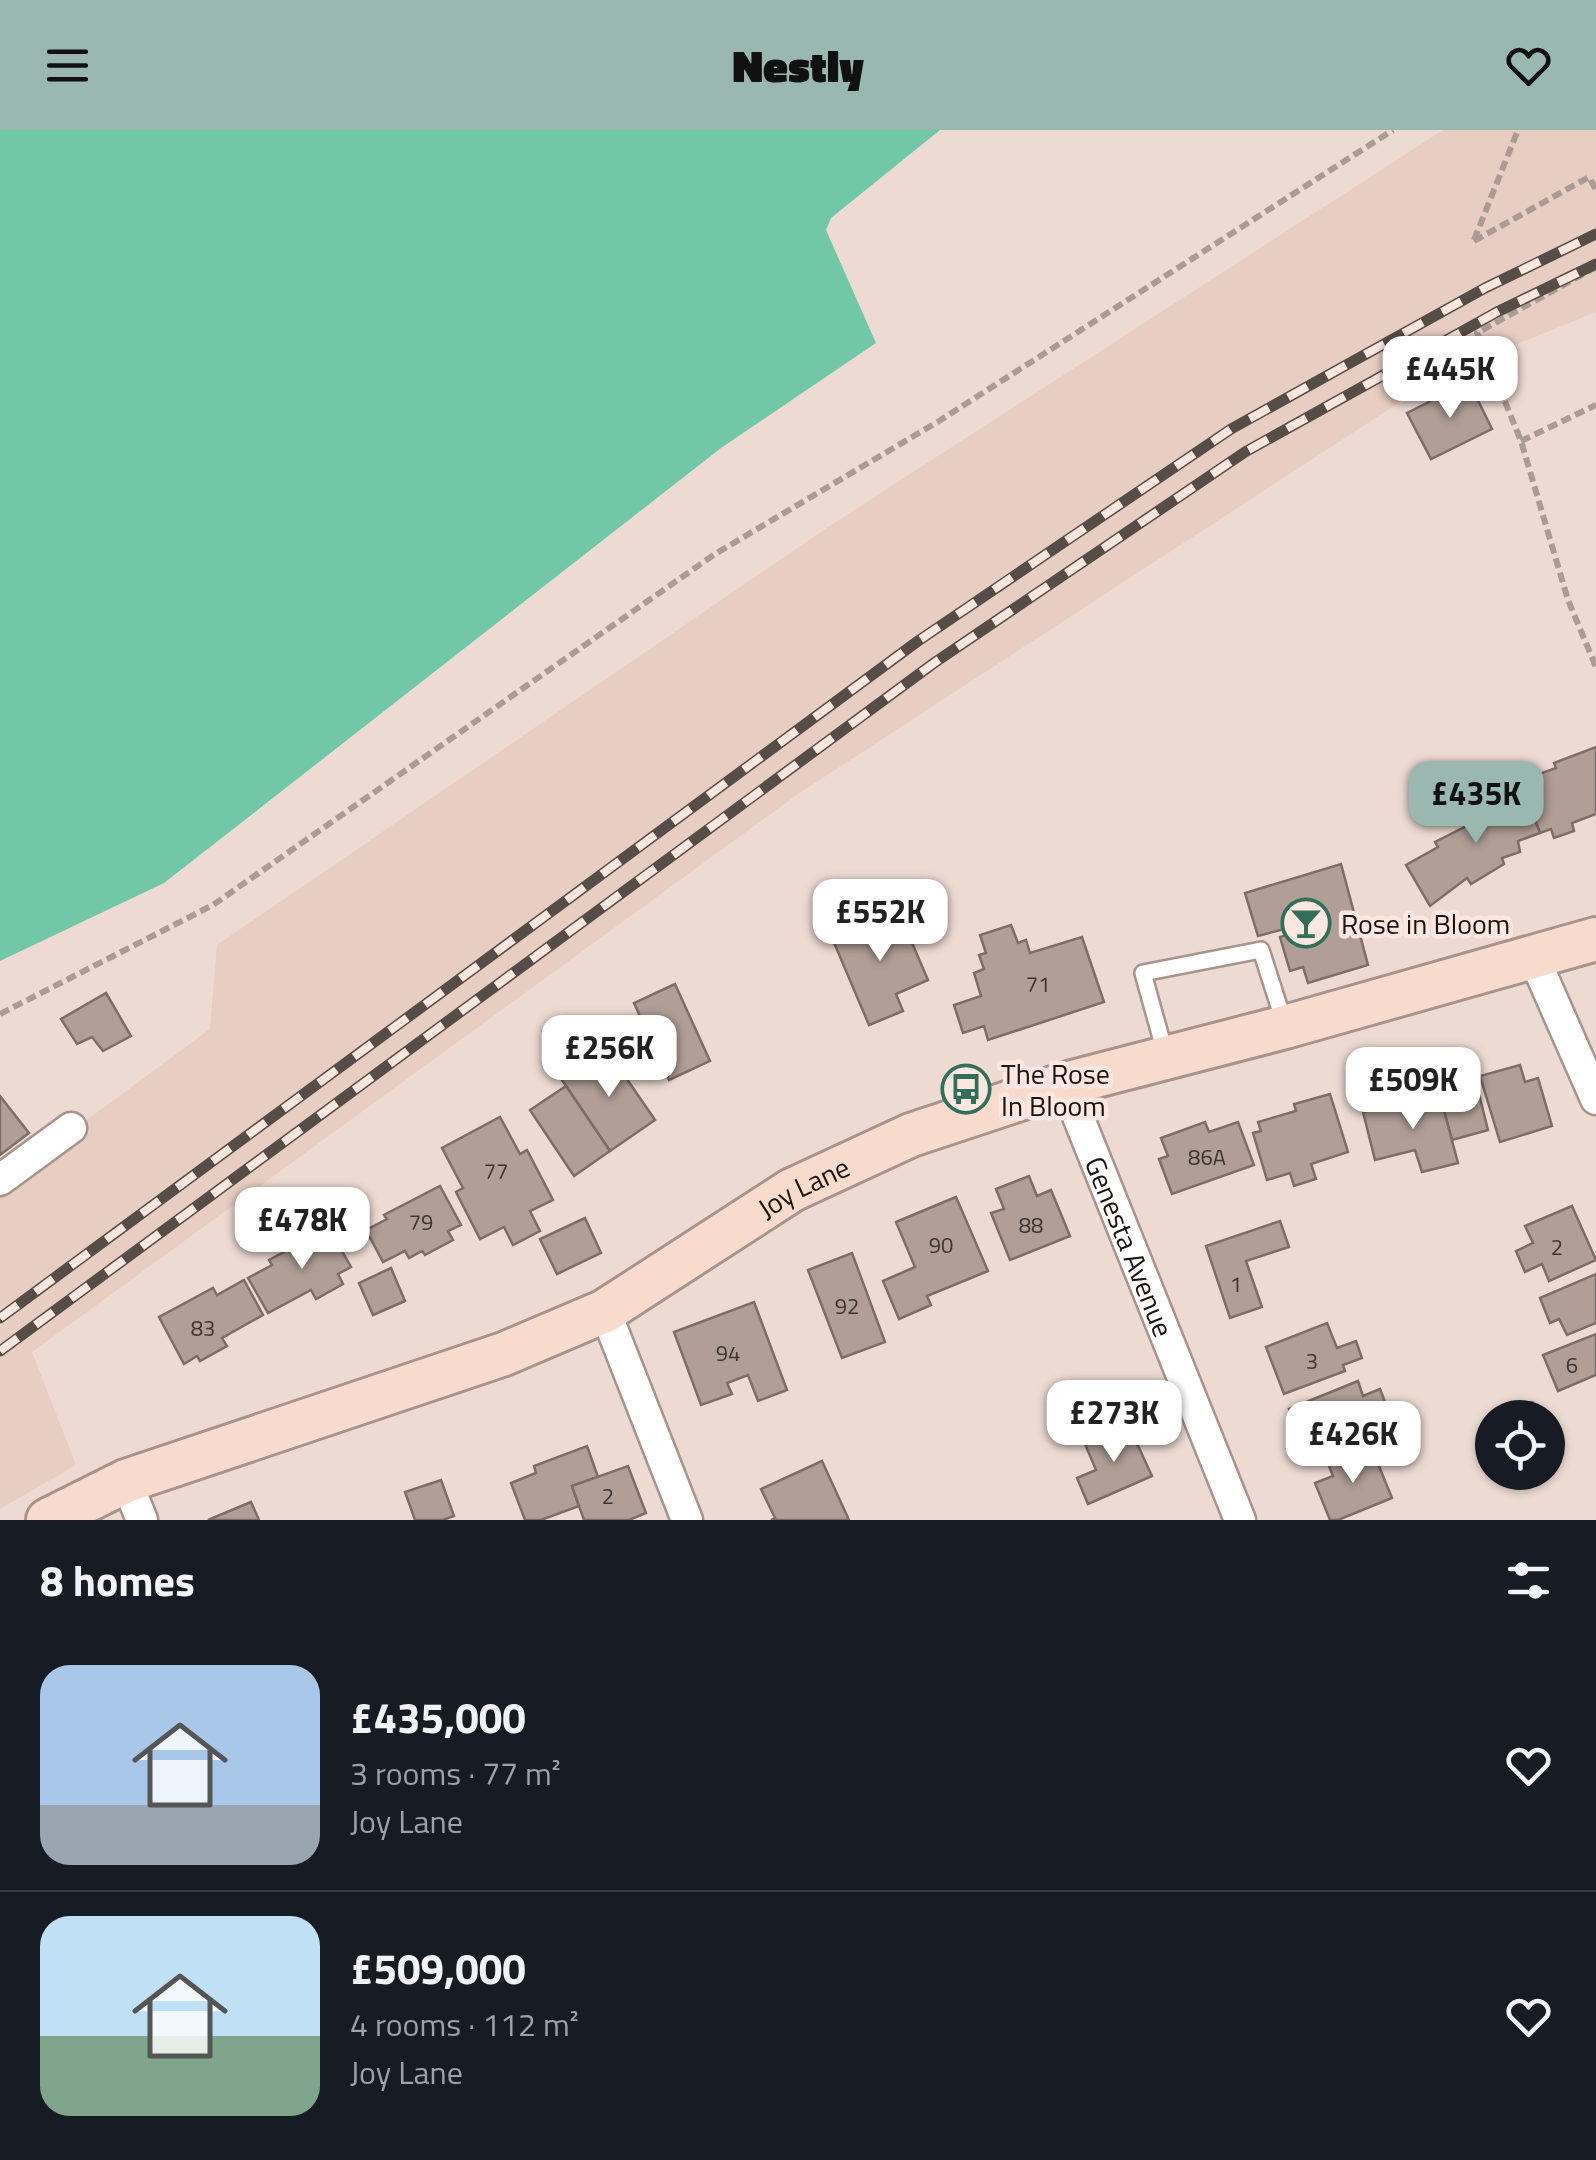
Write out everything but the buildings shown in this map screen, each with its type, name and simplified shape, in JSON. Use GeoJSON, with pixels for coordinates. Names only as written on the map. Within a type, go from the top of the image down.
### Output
{"type":"FeatureCollection","features":[{"type":"Feature","properties":{"kind":"street","name":"Joy Lane"},"geometry":{"type":"LineString","coordinates":[[48,1520],[134,1501],[605,1311],[792,1190],[911,1135],[1065,1084],[1596,939]]}},
{"type":"Feature","properties":{"kind":"street"},"geometry":{"type":"LineString","coordinates":[[1534,958],[1596,1099]]}},
{"type":"Feature","properties":{"kind":"street","name":"Genesta Avenue"},"geometry":{"type":"LineString","coordinates":[[1065,1084],[1240,1520]]}},
{"type":"Feature","properties":{"kind":"street"},"geometry":{"type":"LineString","coordinates":[[0,1180],[72,1128]]}},
{"type":"Feature","properties":{"kind":"street"},"geometry":{"type":"LineString","coordinates":[[605,1311],[687,1520]]}},
{"type":"Feature","properties":{"kind":"lane"},"geometry":{"type":"LineString","coordinates":[[1166,1056],[1144,974],[1261,950],[1286,1026]]}},
{"type":"Feature","properties":{"kind":"path"},"geometry":{"type":"LineString","coordinates":[[0,1014],[213,905],[715,554],[940,421],[1393,130]]}},
{"type":"Feature","properties":{"kind":"path"},"geometry":{"type":"LineString","coordinates":[[1518,130],[1474,240],[1589,177],[1596,190]]}},
{"type":"Feature","properties":{"kind":"path"},"geometry":{"type":"LineString","coordinates":[[1596,267],[1478,333],[1521,441],[1568,600],[1596,667]]}},
{"type":"Feature","properties":{"kind":"path"},"geometry":{"type":"LineString","coordinates":[[1521,441],[1596,405]]}},
{"type":"Feature","properties":{"kind":"shaded area"},"geometry":{"type":"Polygon","coordinates":[[[0,130],[940,130],[831,218],[826,230],[876,343],[721,448],[164,883],[0,961],[0,130]]]}},
{"type":"Feature","properties":{"kind":"shaded area"},"geometry":{"type":"Polygon","coordinates":[[[1443,130],[1596,130],[1596,312],[1443,374],[798,794],[32,1352],[76,1465],[0,1509],[0,1184],[210,1029],[217,945],[828,527],[1443,130]]]}},
{"type":"Feature","properties":{"kind":"railway"},"geometry":{"type":"LineString","coordinates":[[0,1318],[918,641],[1231,429],[1485,288],[1596,234]]}},
{"type":"Feature","properties":{"kind":"railway"},"geometry":{"type":"LineString","coordinates":[[0,1351],[934,663],[1245,452],[1497,312],[1596,264]]}},
{"type":"Feature","properties":{"kind":"place","name":"Rose in Bloom"},"geometry":{"type":"Point","coordinates":[1306,923]}},
{"type":"Feature","properties":{"kind":"place","name":"The Rose In Bloom"},"geometry":{"type":"Point","coordinates":[966,1089]}}]}
